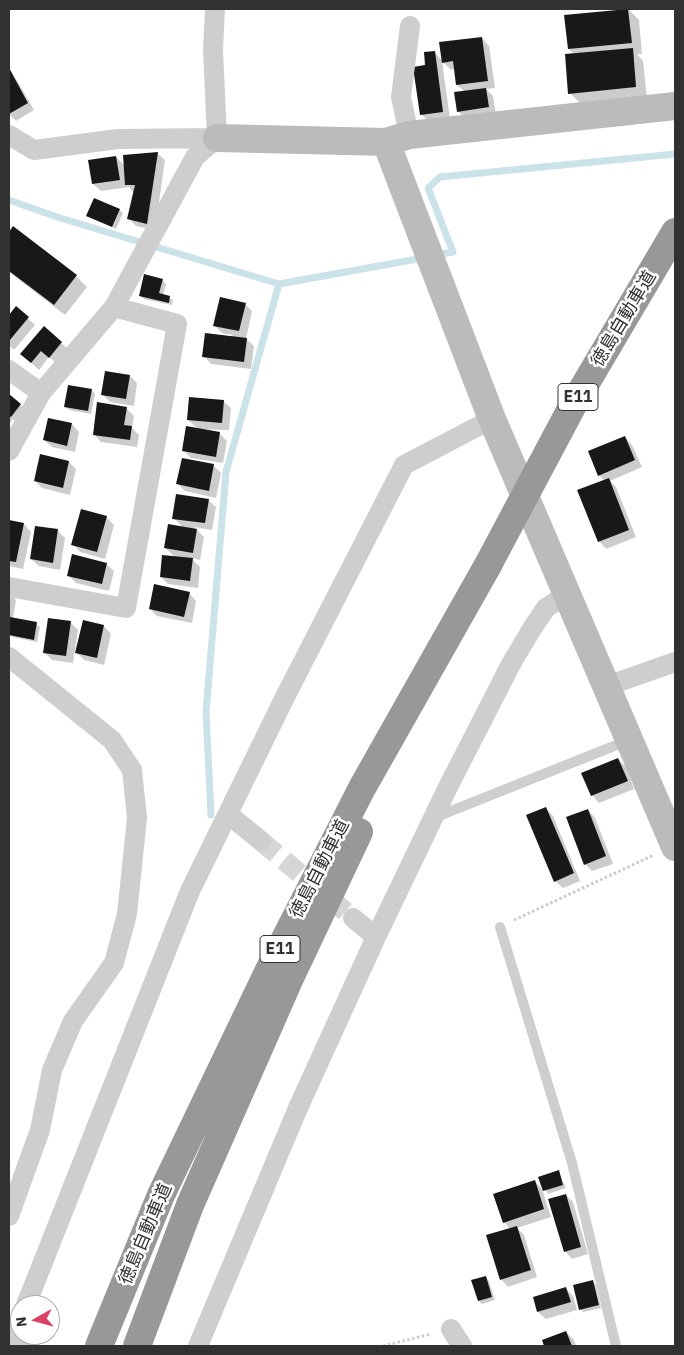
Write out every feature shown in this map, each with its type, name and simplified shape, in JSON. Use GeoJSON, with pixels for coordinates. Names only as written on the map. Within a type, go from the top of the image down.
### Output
{"type":"FeatureCollection","features":[{"type":"Feature","properties":{"kind":"highway","name":"徳島自動車道"},"geometry":{"type":"LineString","coordinates":[[99,1346],[161,1195],[269,970],[362,788],[488,565],[573,405],[675,232]]}},
{"type":"Feature","properties":{"kind":"highway","name":"徳島自動車道"},"geometry":{"type":"LineString","coordinates":[[137,1346],[190,1205],[289,980],[488,565]]}},
{"type":"Feature","properties":{"kind":"street"},"geometry":{"type":"LineString","coordinates":[[215,9],[213,50],[217,138]]}},
{"type":"Feature","properties":{"kind":"street"},"geometry":{"type":"LineString","coordinates":[[410,26],[398,138],[430,255],[492,419],[675,846]]}},
{"type":"Feature","properties":{"kind":"street"},"geometry":{"type":"LineString","coordinates":[[9,135],[34,150],[118,139],[398,138],[675,106]]}},
{"type":"Feature","properties":{"kind":"street"},"geometry":{"type":"LineString","coordinates":[[9,451],[41,393],[114,307],[195,157],[217,138]]}},
{"type":"Feature","properties":{"kind":"street"},"geometry":{"type":"LineString","coordinates":[[9,587],[126,608],[177,324],[114,307]]}},
{"type":"Feature","properties":{"kind":"street"},"geometry":{"type":"LineString","coordinates":[[9,370],[41,393]]}},
{"type":"Feature","properties":{"kind":"street"},"geometry":{"type":"LineString","coordinates":[[30,1295],[190,891],[404,465],[492,419]]}},
{"type":"Feature","properties":{"kind":"street"},"geometry":{"type":"LineString","coordinates":[[198,1346],[298,1108],[433,818],[511,664],[533,626],[546,608],[568,594]]}},
{"type":"Feature","properties":{"kind":"street"},"geometry":{"type":"LineString","coordinates":[[9,657],[112,740],[132,770],[137,818],[127,914],[114,964],[73,1021],[52,1070],[40,1130],[9,1216]]}},
{"type":"Feature","properties":{"kind":"street"},"geometry":{"type":"LineString","coordinates":[[607,686],[675,662]]}},
{"type":"Feature","properties":{"kind":"street"},"geometry":{"type":"LineString","coordinates":[[228,814],[261,842]]}},
{"type":"Feature","properties":{"kind":"street"},"geometry":{"type":"LineString","coordinates":[[353,918],[376,937]]}},
{"type":"Feature","properties":{"kind":"street"},"geometry":{"type":"LineString","coordinates":[[451,1329],[462,1346]]}},
{"type":"Feature","properties":{"kind":"lane"},"geometry":{"type":"LineString","coordinates":[[433,818],[630,740]]}},
{"type":"Feature","properties":{"kind":"lane"},"geometry":{"type":"LineString","coordinates":[[500,927],[572,1163],[616,1346]]}},
{"type":"Feature","properties":{"kind":"path"},"geometry":{"type":"LineString","coordinates":[[500,927],[675,846]]}},
{"type":"Feature","properties":{"kind":"path"},"geometry":{"type":"LineString","coordinates":[[383,1346],[451,1329]]}},
{"type":"Feature","properties":{"kind":"building"},"geometry":{"type":"Polygon","coordinates":[[[628,9],[632,43],[568,49],[564,15],[628,9]]]}},
{"type":"Feature","properties":{"kind":"building"},"geometry":{"type":"Polygon","coordinates":[[[482,37],[488,81],[456,85],[453,61],[442,63],[439,42],[482,37]]]}},
{"type":"Feature","properties":{"kind":"building"},"geometry":{"type":"Polygon","coordinates":[[[633,48],[636,87],[568,94],[565,54],[633,48]]]}},
{"type":"Feature","properties":{"kind":"building"},"geometry":{"type":"Polygon","coordinates":[[[435,51],[443,112],[420,115],[413,67],[425,65],[424,52],[435,51]]]}},
{"type":"Feature","properties":{"kind":"building"},"geometry":{"type":"Polygon","coordinates":[[[9,68],[28,103],[9,114],[9,68]]]}},
{"type":"Feature","properties":{"kind":"building"},"geometry":{"type":"Polygon","coordinates":[[[486,88],[489,107],[457,112],[454,92],[486,88]]]}},
{"type":"Feature","properties":{"kind":"building"},"geometry":{"type":"Polygon","coordinates":[[[158,152],[147,224],[127,219],[135,185],[125,185],[123,155],[158,152]]]}},
{"type":"Feature","properties":{"kind":"building"},"geometry":{"type":"Polygon","coordinates":[[[116,156],[120,180],[92,184],[88,160],[116,156]]]}},
{"type":"Feature","properties":{"kind":"building"},"geometry":{"type":"Polygon","coordinates":[[[94,198],[120,209],[112,227],[86,216],[94,198]]]}},
{"type":"Feature","properties":{"kind":"building"},"geometry":{"type":"Polygon","coordinates":[[[13,226],[77,275],[54,305],[9,271],[9,232],[13,226]]]}},
{"type":"Feature","properties":{"kind":"building"},"geometry":{"type":"Polygon","coordinates":[[[144,274],[163,279],[159,293],[170,296],[169,303],[139,296],[144,274]]]}},
{"type":"Feature","properties":{"kind":"building"},"geometry":{"type":"Polygon","coordinates":[[[220,297],[246,303],[239,331],[213,326],[220,297]]]}},
{"type":"Feature","properties":{"kind":"building"},"geometry":{"type":"Polygon","coordinates":[[[16,306],[29,317],[9,341],[9,315],[16,306]]]}},
{"type":"Feature","properties":{"kind":"building"},"geometry":{"type":"Polygon","coordinates":[[[44,326],[62,342],[49,358],[41,351],[31,363],[20,354],[44,326]]]}},
{"type":"Feature","properties":{"kind":"building"},"geometry":{"type":"Polygon","coordinates":[[[205,333],[247,338],[244,362],[202,357],[205,333]]]}},
{"type":"Feature","properties":{"kind":"building"},"geometry":{"type":"Polygon","coordinates":[[[105,371],[130,375],[126,399],[101,395],[105,371]]]}},
{"type":"Feature","properties":{"kind":"building"},"geometry":{"type":"Polygon","coordinates":[[[68,385],[92,389],[88,411],[64,407],[68,385]]]}},
{"type":"Feature","properties":{"kind":"building"},"geometry":{"type":"Polygon","coordinates":[[[9,394],[21,404],[11,417],[9,416],[9,394]]]}},
{"type":"Feature","properties":{"kind":"building"},"geometry":{"type":"Polygon","coordinates":[[[189,397],[224,400],[222,423],[187,420],[189,397]]]}},
{"type":"Feature","properties":{"kind":"building"},"geometry":{"type":"Polygon","coordinates":[[[97,402],[127,407],[124,425],[132,426],[130,440],[93,435],[97,402]]]}},
{"type":"Feature","properties":{"kind":"building"},"geometry":{"type":"Polygon","coordinates":[[[48,418],[72,423],[67,446],[43,440],[48,418]]]}},
{"type":"Feature","properties":{"kind":"building"},"geometry":{"type":"Polygon","coordinates":[[[186,426],[220,432],[216,457],[182,451],[186,426]]]}},
{"type":"Feature","properties":{"kind":"building"},"geometry":{"type":"Polygon","coordinates":[[[625,436],[635,460],[598,476],[588,451],[625,436]]]}},
{"type":"Feature","properties":{"kind":"building"},"geometry":{"type":"Polygon","coordinates":[[[40,454],[69,461],[63,488],[34,481],[40,454]]]}},
{"type":"Feature","properties":{"kind":"building"},"geometry":{"type":"Polygon","coordinates":[[[182,458],[214,464],[209,491],[176,484],[182,458]]]}},
{"type":"Feature","properties":{"kind":"building"},"geometry":{"type":"Polygon","coordinates":[[[609,478],[629,530],[598,542],[577,490],[609,478]]]}},
{"type":"Feature","properties":{"kind":"building"},"geometry":{"type":"Polygon","coordinates":[[[176,494],[209,499],[205,523],[172,519],[176,494]]]}},
{"type":"Feature","properties":{"kind":"building"},"geometry":{"type":"Polygon","coordinates":[[[81,509],[107,516],[97,552],[71,545],[81,509]]]}},
{"type":"Feature","properties":{"kind":"building"},"geometry":{"type":"Polygon","coordinates":[[[9,520],[24,523],[16,562],[9,561],[9,520]]]}},
{"type":"Feature","properties":{"kind":"building"},"geometry":{"type":"Polygon","coordinates":[[[168,524],[197,529],[193,553],[164,548],[168,524]]]}},
{"type":"Feature","properties":{"kind":"building"},"geometry":{"type":"Polygon","coordinates":[[[35,526],[58,529],[53,563],[30,559],[35,526]]]}},
{"type":"Feature","properties":{"kind":"building"},"geometry":{"type":"Polygon","coordinates":[[[72,554],[107,563],[102,584],[67,576],[72,554]]]}},
{"type":"Feature","properties":{"kind":"building"},"geometry":{"type":"Polygon","coordinates":[[[162,555],[193,558],[190,581],[160,577],[162,555]]]}},
{"type":"Feature","properties":{"kind":"building"},"geometry":{"type":"Polygon","coordinates":[[[154,584],[190,592],[184,617],[149,609],[154,584]]]}},
{"type":"Feature","properties":{"kind":"building"},"geometry":{"type":"Polygon","coordinates":[[[10,617],[37,622],[34,640],[9,635],[10,617]]]}},
{"type":"Feature","properties":{"kind":"building"},"geometry":{"type":"Polygon","coordinates":[[[48,618],[71,621],[66,656],[43,653],[48,618]]]}},
{"type":"Feature","properties":{"kind":"building"},"geometry":{"type":"Polygon","coordinates":[[[83,620],[104,625],[97,658],[75,653],[83,620]]]}},
{"type":"Feature","properties":{"kind":"building"},"geometry":{"type":"Polygon","coordinates":[[[618,758],[628,781],[591,796],[581,773],[618,758]]]}},
{"type":"Feature","properties":{"kind":"building"},"geometry":{"type":"Polygon","coordinates":[[[546,807],[574,873],[554,882],[526,815],[546,807]]]}},
{"type":"Feature","properties":{"kind":"building"},"geometry":{"type":"Polygon","coordinates":[[[588,809],[606,856],[584,865],[566,817],[588,809]]]}},
{"type":"Feature","properties":{"kind":"building"},"geometry":{"type":"Polygon","coordinates":[[[559,1170],[563,1185],[543,1191],[538,1177],[559,1170]]]}},
{"type":"Feature","properties":{"kind":"building"},"geometry":{"type":"Polygon","coordinates":[[[535,1180],[544,1209],[503,1223],[493,1194],[535,1180]]]}},
{"type":"Feature","properties":{"kind":"building"},"geometry":{"type":"Polygon","coordinates":[[[566,1194],[581,1247],[564,1252],[548,1199],[566,1194]]]}},
{"type":"Feature","properties":{"kind":"building"},"geometry":{"type":"Polygon","coordinates":[[[517,1226],[531,1270],[500,1280],[486,1235],[517,1226]]]}},
{"type":"Feature","properties":{"kind":"building"},"geometry":{"type":"Polygon","coordinates":[[[486,1276],[492,1297],[478,1301],[471,1280],[486,1276]]]}},
{"type":"Feature","properties":{"kind":"building"},"geometry":{"type":"Polygon","coordinates":[[[593,1280],[599,1305],[579,1310],[573,1285],[593,1280]]]}},
{"type":"Feature","properties":{"kind":"building"},"geometry":{"type":"Polygon","coordinates":[[[566,1287],[571,1302],[537,1312],[533,1297],[566,1287]]]}},
{"type":"Feature","properties":{"kind":"building"},"geometry":{"type":"Polygon","coordinates":[[[566,1331],[572,1346],[544,1346],[542,1340],[566,1331]]]}},
{"type":"Feature","properties":{"kind":"waterway"},"geometry":{"type":"LineString","coordinates":[[436,255],[453,252],[428,188],[440,177],[675,154]]}},
{"type":"Feature","properties":{"kind":"waterway"},"geometry":{"type":"LineString","coordinates":[[9,200],[57,217],[279,284],[423,258]]}},
{"type":"Feature","properties":{"kind":"waterway"},"geometry":{"type":"LineString","coordinates":[[211,815],[206,712],[226,472],[279,284]]}},
{"type":"Feature","properties":{"kind":"tunnel"},"geometry":{"type":"LineString","coordinates":[[261,841],[353,918]]}}]}
